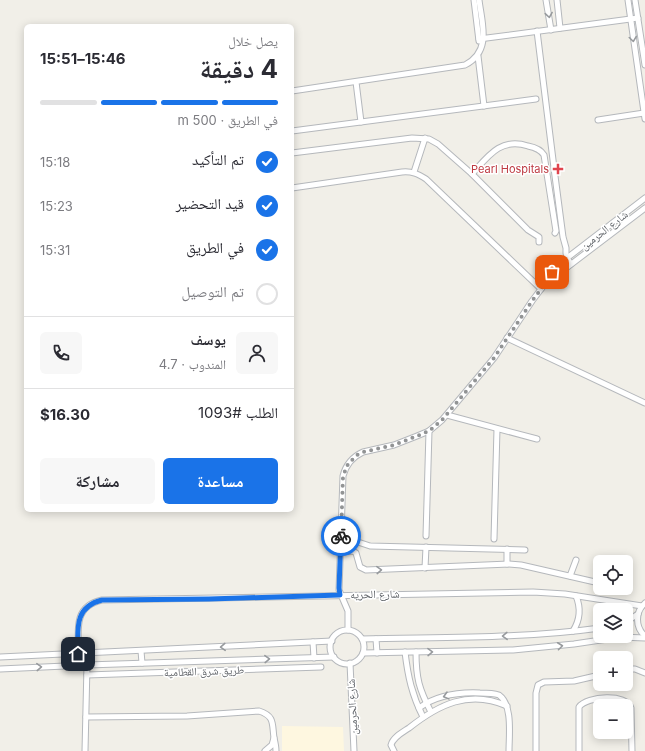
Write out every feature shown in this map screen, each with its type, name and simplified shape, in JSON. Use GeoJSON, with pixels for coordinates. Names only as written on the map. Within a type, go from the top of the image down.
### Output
{"type":"FeatureCollection","features":[{"type":"Feature","properties":{"kind":"street"},"geometry":{"type":"LineString","coordinates":[[474,0],[481,39]]}},
{"type":"Feature","properties":{"kind":"street"},"geometry":{"type":"LineString","coordinates":[[294,91],[458,67],[472,62],[481,50],[479,0]]}},
{"type":"Feature","properties":{"kind":"street"},"geometry":{"type":"LineString","coordinates":[[546,0],[551,30]]}},
{"type":"Feature","properties":{"kind":"street"},"geometry":{"type":"LineString","coordinates":[[556,0],[560,28]]}},
{"type":"Feature","properties":{"kind":"street"},"geometry":{"type":"LineString","coordinates":[[628,0],[645,119]]}},
{"type":"Feature","properties":{"kind":"street"},"geometry":{"type":"LineString","coordinates":[[635,0],[645,65]]}},
{"type":"Feature","properties":{"kind":"street"},"geometry":{"type":"LineString","coordinates":[[481,39],[638,18]]}},
{"type":"Feature","properties":{"kind":"street"},"geometry":{"type":"LineString","coordinates":[[537,32],[563,238],[567,258],[571,264]]}},
{"type":"Feature","properties":{"kind":"street"},"geometry":{"type":"LineString","coordinates":[[478,56],[484,106]]}},
{"type":"Feature","properties":{"kind":"street"},"geometry":{"type":"LineString","coordinates":[[356,82],[361,122]]}},
{"type":"Feature","properties":{"kind":"street"},"geometry":{"type":"LineString","coordinates":[[294,131],[536,99]]}},
{"type":"Feature","properties":{"kind":"street"},"geometry":{"type":"LineString","coordinates":[[598,120],[644,113]]}},
{"type":"Feature","properties":{"kind":"street"},"geometry":{"type":"LineString","coordinates":[[294,153],[412,138],[425,138],[438,144],[472,174],[528,230],[539,237],[539,242]]}},
{"type":"Feature","properties":{"kind":"street"},"geometry":{"type":"LineString","coordinates":[[414,172],[425,138]]}},
{"type":"Feature","properties":{"kind":"street"},"geometry":{"type":"LineString","coordinates":[[472,174],[493,151],[499,147],[519,144],[532,147],[544,153],[556,231],[555,233]]}},
{"type":"Feature","properties":{"kind":"street"},"geometry":{"type":"LineString","coordinates":[[294,188],[402,172],[414,172],[426,179],[541,289]]}},
{"type":"Feature","properties":{"kind":"street"},"geometry":{"type":"LineString","coordinates":[[548,177],[555,176]]}},
{"type":"Feature","properties":{"kind":"street"},"geometry":{"type":"LineString","coordinates":[[549,186],[556,185]]}},
{"type":"Feature","properties":{"kind":"street","name":"شارع الحرمين"},"geometry":{"type":"LineString","coordinates":[[348,630],[348,611],[340,595],[339,588],[343,476],[348,464],[357,455],[363,452],[394,445],[429,431],[447,415],[494,358],[552,272],[567,258],[645,198]]}},
{"type":"Feature","properties":{"kind":"street","name":"شارع الحرمين"},"geometry":{"type":"LineString","coordinates":[[548,280],[557,275],[645,208]]}},
{"type":"Feature","properties":{"kind":"street"},"geometry":{"type":"LineString","coordinates":[[566,248],[574,253],[578,258]]}},
{"type":"Feature","properties":{"kind":"street"},"geometry":{"type":"LineString","coordinates":[[507,338],[645,403]]}},
{"type":"Feature","properties":{"kind":"street"},"geometry":{"type":"LineString","coordinates":[[447,415],[537,439]]}},
{"type":"Feature","properties":{"kind":"street"},"geometry":{"type":"LineString","coordinates":[[494,539],[497,429]]}},
{"type":"Feature","properties":{"kind":"street"},"geometry":{"type":"LineString","coordinates":[[426,536],[429,431]]}},
{"type":"Feature","properties":{"kind":"street"},"geometry":{"type":"LineString","coordinates":[[341,540],[352,540],[370,546],[524,550]]}},
{"type":"Feature","properties":{"kind":"street"},"geometry":{"type":"LineString","coordinates":[[425,568],[426,547]]}},
{"type":"Feature","properties":{"kind":"street"},"geometry":{"type":"LineString","coordinates":[[507,549],[507,564]]}},
{"type":"Feature","properties":{"kind":"street"},"geometry":{"type":"LineString","coordinates":[[341,552],[356,553],[360,566],[364,570],[517,564],[593,582]]}},
{"type":"Feature","properties":{"kind":"street"},"geometry":{"type":"LineString","coordinates":[[570,576],[576,560]]}},
{"type":"Feature","properties":{"kind":"street","name":"شارع الحريه"},"geometry":{"type":"LineString","coordinates":[[78,654],[78,624],[80,616],[90,604],[102,600],[532,592],[643,604]]}},
{"type":"Feature","properties":{"kind":"street"},"geometry":{"type":"LineString","coordinates":[[573,631],[579,616],[579,607],[576,596]]}},
{"type":"Feature","properties":{"kind":"street"},"geometry":{"type":"LineString","coordinates":[[643,604],[637,620],[638,627],[645,637]]}},
{"type":"Feature","properties":{"kind":"street"},"geometry":{"type":"LineString","coordinates":[[633,617],[638,614]]}},
{"type":"Feature","properties":{"kind":"street"},"geometry":{"type":"LineString","coordinates":[[362,639],[512,636],[593,629]]}},
{"type":"Feature","properties":{"kind":"street"},"geometry":{"type":"LineString","coordinates":[[348,630],[356,632],[362,639],[364,649],[358,660],[350,663],[341,662],[334,657],[331,649],[332,641],[338,633],[348,630]]}},
{"type":"Feature","properties":{"kind":"street"},"geometry":{"type":"LineString","coordinates":[[633,636],[645,637]]}},
{"type":"Feature","properties":{"kind":"street"},"geometry":{"type":"LineString","coordinates":[[376,639],[377,653]]}},
{"type":"Feature","properties":{"kind":"street"},"geometry":{"type":"LineString","coordinates":[[0,657],[332,641]]}},
{"type":"Feature","properties":{"kind":"street"},"geometry":{"type":"LineString","coordinates":[[363,653],[533,648],[593,641]]}},
{"type":"Feature","properties":{"kind":"street"},"geometry":{"type":"LineString","coordinates":[[313,642],[314,658]]}},
{"type":"Feature","properties":{"kind":"street"},"geometry":{"type":"LineString","coordinates":[[141,651],[142,663]]}},
{"type":"Feature","properties":{"kind":"street"},"geometry":{"type":"LineString","coordinates":[[405,652],[410,688],[424,717]]}},
{"type":"Feature","properties":{"kind":"street"},"geometry":{"type":"LineString","coordinates":[[416,652],[418,680],[421,691],[432,712]]}},
{"type":"Feature","properties":{"kind":"street"},"geometry":{"type":"LineString","coordinates":[[0,669],[334,657]]}},
{"type":"Feature","properties":{"kind":"street","name":"شارع الحرمين"},"geometry":{"type":"LineString","coordinates":[[350,663],[354,751]]}},
{"type":"Feature","properties":{"kind":"street"},"geometry":{"type":"LineString","coordinates":[[86,751],[87,665]]}},
{"type":"Feature","properties":{"kind":"street","name":"طريق شرق القطامية"},"geometry":{"type":"LineString","coordinates":[[87,675],[321,667]]}},
{"type":"Feature","properties":{"kind":"street"},"geometry":{"type":"LineString","coordinates":[[633,669],[645,673]]}},
{"type":"Feature","properties":{"kind":"street"},"geometry":{"type":"LineString","coordinates":[[536,751],[536,693],[538,685],[544,682],[574,681],[593,677]]}},
{"type":"Feature","properties":{"kind":"street"},"geometry":{"type":"LineString","coordinates":[[419,708],[427,703],[452,694],[470,692],[496,694],[504,699],[509,714],[509,751]]}},
{"type":"Feature","properties":{"kind":"street"},"geometry":{"type":"LineString","coordinates":[[470,692],[470,699]]}},
{"type":"Feature","properties":{"kind":"street"},"geometry":{"type":"LineString","coordinates":[[579,751],[579,706],[584,702],[604,698],[625,700],[630,705],[632,751]]}},
{"type":"Feature","properties":{"kind":"street"},"geometry":{"type":"LineString","coordinates":[[394,751],[391,745],[393,740],[424,717],[450,703],[470,699],[491,700],[506,706]]}},
{"type":"Feature","properties":{"kind":"street"},"geometry":{"type":"LineString","coordinates":[[86,717],[187,716],[259,711],[266,714],[272,720],[276,751]]}},
{"type":"Feature","properties":{"kind":"street"},"geometry":{"type":"LineString","coordinates":[[265,751],[272,745],[274,737]]}},
{"type":"Feature","properties":{"kind":"shaded area"},"geometry":{"type":"Polygon","coordinates":[[[282,726],[343,727],[344,751],[282,751],[282,726]]]}},
{"type":"Feature","properties":{"kind":"way so far"},"geometry":{"type":"LineString","coordinates":[[341,536],[343,476],[348,464],[357,455],[363,452],[406,441],[429,431],[436,426],[494,358],[552,272]]}},
{"type":"Feature","properties":{"kind":"place","name":"Pearl Hospitals"},"geometry":{"type":"Point","coordinates":[558,169]}},
{"type":"Feature","properties":{"kind":"route"},"geometry":{"type":"LineString","coordinates":[[78,654],[78,624],[80,616],[90,604],[102,600],[209,599],[340,595],[341,536]]}}]}
